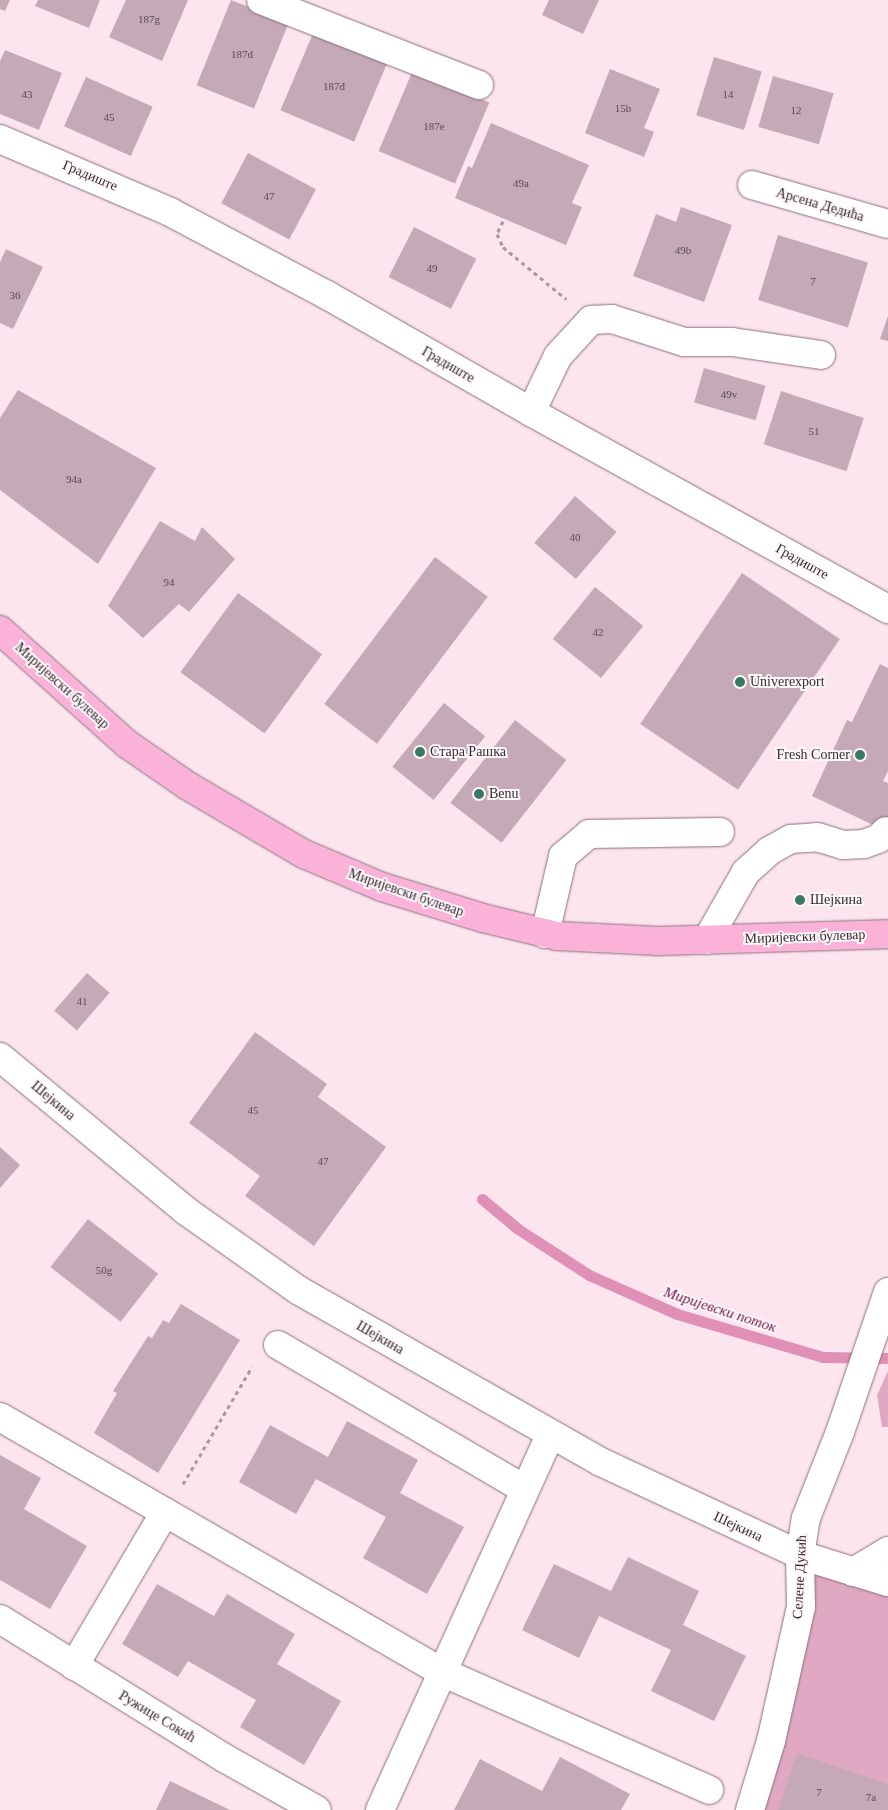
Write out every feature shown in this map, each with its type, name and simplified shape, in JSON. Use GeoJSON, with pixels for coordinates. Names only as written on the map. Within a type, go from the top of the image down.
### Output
{"type":"FeatureCollection","features":[{"type":"Feature","properties":{"kind":"main road","name":"Миријевски булевар"},"geometry":{"type":"LineString","coordinates":[[0,630],[127,744],[237,817],[350,875],[425,901],[545,934],[658,941],[888,934]]}},
{"type":"Feature","properties":{"kind":"street"},"geometry":{"type":"LineString","coordinates":[[261,0],[479,85]]}},
{"type":"Feature","properties":{"kind":"street","name":"Градиште"},"geometry":{"type":"LineString","coordinates":[[0,139],[170,212],[327,295],[531,412],[888,609]]}},
{"type":"Feature","properties":{"kind":"street","name":"Арсена Дедића"},"geometry":{"type":"LineString","coordinates":[[752,185],[888,224]]}},
{"type":"Feature","properties":{"kind":"street"},"geometry":{"type":"LineString","coordinates":[[531,412],[558,356],[592,320],[612,319],[684,342],[732,342],[820,355]]}},
{"type":"Feature","properties":{"kind":"street"},"geometry":{"type":"LineString","coordinates":[[545,934],[562,856],[589,834],[720,832]]}},
{"type":"Feature","properties":{"kind":"street"},"geometry":{"type":"LineString","coordinates":[[707,940],[746,872],[769,851],[791,838],[816,837],[843,845],[864,844],[878,839],[886,832]]}},
{"type":"Feature","properties":{"kind":"street","name":"Шејкина"},"geometry":{"type":"LineString","coordinates":[[0,1057],[186,1211],[251,1259],[306,1295],[550,1435],[800,1555],[877,1577]]}},
{"type":"Feature","properties":{"kind":"street","name":"Селене Дукић"},"geometry":{"type":"LineString","coordinates":[[750,1810],[770,1740],[798,1626],[801,1607],[800,1555],[809,1507],[854,1390],[888,1292]]}},
{"type":"Feature","properties":{"kind":"street"},"geometry":{"type":"LineString","coordinates":[[267,1352],[524,1489]]}},
{"type":"Feature","properties":{"kind":"street"},"geometry":{"type":"LineString","coordinates":[[0,1417],[442,1672],[710,1790]]}},
{"type":"Feature","properties":{"kind":"street"},"geometry":{"type":"LineString","coordinates":[[380,1810],[550,1435]]}},
{"type":"Feature","properties":{"kind":"street"},"geometry":{"type":"LineString","coordinates":[[74,1666],[165,1512]]}},
{"type":"Feature","properties":{"kind":"street"},"geometry":{"type":"LineString","coordinates":[[877,1577],[888,1550]]}},
{"type":"Feature","properties":{"kind":"street","name":"Ружице Сокић"},"geometry":{"type":"LineString","coordinates":[[0,1619],[226,1759],[318,1810]]}},
{"type":"Feature","properties":{"kind":"path"},"geometry":{"type":"LineString","coordinates":[[503,221],[497,240],[503,247],[592,320]]}},
{"type":"Feature","properties":{"kind":"path"},"geometry":{"type":"LineString","coordinates":[[191,1472],[267,1352]]}},
{"type":"Feature","properties":{"kind":"shaded area"},"geometry":{"type":"Polygon","coordinates":[[[888,1371],[888,1427],[882,1427],[877,1395],[888,1371]]]}},
{"type":"Feature","properties":{"kind":"shaded area"},"geometry":{"type":"Polygon","coordinates":[[[800,1555],[888,1582],[888,1810],[749,1810],[800,1555]]]}},
{"type":"Feature","properties":{"kind":"building"},"geometry":{"type":"Polygon","coordinates":[[[0,0],[10,0],[5,11],[0,9],[0,0]]]}},
{"type":"Feature","properties":{"kind":"building"},"geometry":{"type":"Polygon","coordinates":[[[38,0],[100,0],[89,28],[35,6],[38,0]]]}},
{"type":"Feature","properties":{"kind":"building"},"geometry":{"type":"Polygon","coordinates":[[[126,0],[188,0],[162,61],[109,37],[126,0]]]}},
{"type":"Feature","properties":{"kind":"building"},"geometry":{"type":"Polygon","coordinates":[[[231,0],[288,23],[254,109],[197,85],[231,0]]]}},
{"type":"Feature","properties":{"kind":"building"},"geometry":{"type":"Polygon","coordinates":[[[549,0],[599,0],[583,34],[542,15],[549,0]]]}},
{"type":"Feature","properties":{"kind":"building"},"geometry":{"type":"Polygon","coordinates":[[[314,31],[388,62],[354,141],[280,110],[314,31]]]}},
{"type":"Feature","properties":{"kind":"building"},"geometry":{"type":"Polygon","coordinates":[[[5,50],[62,73],[39,130],[0,114],[0,61],[5,50]]]}},
{"type":"Feature","properties":{"kind":"building"},"geometry":{"type":"Polygon","coordinates":[[[714,57],[762,72],[744,130],[696,115],[714,57]]]}},
{"type":"Feature","properties":{"kind":"building"},"geometry":{"type":"Polygon","coordinates":[[[610,69],[660,89],[644,128],[654,132],[644,157],[585,133],[610,69]]]}},
{"type":"Feature","properties":{"kind":"building"},"geometry":{"type":"Polygon","coordinates":[[[413,70],[489,102],[455,183],[379,151],[413,70]]]}},
{"type":"Feature","properties":{"kind":"building"},"geometry":{"type":"Polygon","coordinates":[[[773,76],[834,93],[819,144],[758,127],[773,76]]]}},
{"type":"Feature","properties":{"kind":"building"},"geometry":{"type":"Polygon","coordinates":[[[86,77],[153,107],[131,156],[64,126],[86,77]]]}},
{"type":"Feature","properties":{"kind":"building"},"geometry":{"type":"Polygon","coordinates":[[[491,123],[589,165],[572,203],[582,207],[566,245],[455,198],[468,166],[472,168],[491,123]]]}},
{"type":"Feature","properties":{"kind":"building"},"geometry":{"type":"Polygon","coordinates":[[[248,153],[316,189],[289,239],[221,203],[248,153]]]}},
{"type":"Feature","properties":{"kind":"building"},"geometry":{"type":"Polygon","coordinates":[[[681,207],[732,225],[704,302],[633,276],[656,214],[676,222],[681,207]]]}},
{"type":"Feature","properties":{"kind":"building"},"geometry":{"type":"Polygon","coordinates":[[[414,227],[476,259],[451,309],[389,277],[414,227]]]}},
{"type":"Feature","properties":{"kind":"building"},"geometry":{"type":"Polygon","coordinates":[[[778,235],[868,262],[848,328],[758,300],[778,235]]]}},
{"type":"Feature","properties":{"kind":"building"},"geometry":{"type":"Polygon","coordinates":[[[6,249],[43,267],[13,329],[0,323],[0,262],[6,249]]]}},
{"type":"Feature","properties":{"kind":"building"},"geometry":{"type":"Polygon","coordinates":[[[888,316],[888,341],[880,339],[888,316]]]}},
{"type":"Feature","properties":{"kind":"building"},"geometry":{"type":"Polygon","coordinates":[[[704,368],[766,386],[756,420],[694,403],[704,368]]]}},
{"type":"Feature","properties":{"kind":"building"},"geometry":{"type":"Polygon","coordinates":[[[18,390],[156,468],[98,564],[0,490],[0,418],[18,390]]]}},
{"type":"Feature","properties":{"kind":"building"},"geometry":{"type":"Polygon","coordinates":[[[781,391],[864,418],[846,471],[764,444],[781,391]]]}},
{"type":"Feature","properties":{"kind":"building"},"geometry":{"type":"Polygon","coordinates":[[[575,496],[617,532],[576,579],[534,543],[575,496]]]}},
{"type":"Feature","properties":{"kind":"building"},"geometry":{"type":"Polygon","coordinates":[[[160,521],[195,541],[202,527],[235,559],[189,612],[179,604],[143,638],[108,606],[160,521]]]}},
{"type":"Feature","properties":{"kind":"building"},"geometry":{"type":"Polygon","coordinates":[[[435,557],[488,597],[377,744],[324,704],[435,557]]]}},
{"type":"Feature","properties":{"kind":"building","name":"Univerexport"},"geometry":{"type":"Polygon","coordinates":[[[742,573],[840,639],[738,790],[640,724],[742,573]]]}},
{"type":"Feature","properties":{"kind":"building"},"geometry":{"type":"Polygon","coordinates":[[[595,587],[643,626],[601,678],[553,639],[595,587]]]}},
{"type":"Feature","properties":{"kind":"building"},"geometry":{"type":"Polygon","coordinates":[[[238,593],[322,654],[265,733],[180,672],[238,593]]]}},
{"type":"Feature","properties":{"kind":"building","name":"Fresh Corner"},"geometry":{"type":"Polygon","coordinates":[[[880,664],[888,668],[888,771],[883,781],[888,783],[888,832],[812,796],[847,720],[852,722],[880,664]]]}},
{"type":"Feature","properties":{"kind":"building"},"geometry":{"type":"Polygon","coordinates":[[[444,703],[485,736],[434,800],[392,767],[444,703]]]}},
{"type":"Feature","properties":{"kind":"building"},"geometry":{"type":"Polygon","coordinates":[[[515,720],[566,760],[502,843],[450,803],[515,720]]]}},
{"type":"Feature","properties":{"kind":"building"},"geometry":{"type":"Polygon","coordinates":[[[87,973],[110,993],[77,1030],[54,1011],[87,973]]]}},
{"type":"Feature","properties":{"kind":"building"},"geometry":{"type":"Polygon","coordinates":[[[255,1032],[327,1084],[318,1097],[386,1147],[314,1246],[245,1196],[260,1176],[189,1123],[255,1032]]]}},
{"type":"Feature","properties":{"kind":"building"},"geometry":{"type":"Polygon","coordinates":[[[0,1147],[20,1165],[0,1188],[0,1147]]]}},
{"type":"Feature","properties":{"kind":"building"},"geometry":{"type":"Polygon","coordinates":[[[88,1219],[158,1274],[121,1322],[50,1267],[88,1219]]]}},
{"type":"Feature","properties":{"kind":"building"},"geometry":{"type":"Polygon","coordinates":[[[181,1304],[240,1340],[158,1473],[94,1433],[117,1393],[113,1391],[148,1336],[152,1338],[163,1320],[169,1323],[181,1304]]]}},
{"type":"Feature","properties":{"kind":"building"},"geometry":{"type":"Polygon","coordinates":[[[347,1421],[418,1460],[400,1493],[464,1527],[427,1594],[363,1558],[386,1517],[316,1479],[296,1514],[239,1482],[270,1425],[328,1457],[347,1421]]]}},
{"type":"Feature","properties":{"kind":"building"},"geometry":{"type":"Polygon","coordinates":[[[0,1455],[41,1478],[24,1509],[87,1546],[50,1609],[0,1580],[0,1455]]]}},
{"type":"Feature","properties":{"kind":"building"},"geometry":{"type":"Polygon","coordinates":[[[628,1557],[699,1591],[683,1625],[746,1656],[714,1721],[651,1691],[671,1650],[599,1616],[579,1658],[522,1630],[554,1564],[611,1591],[628,1557]]]}},
{"type":"Feature","properties":{"kind":"building"},"geometry":{"type":"Polygon","coordinates":[[[157,1584],[214,1616],[227,1594],[295,1634],[277,1664],[341,1701],[304,1765],[240,1727],[256,1700],[188,1661],[178,1677],[122,1644],[157,1584]]]}},
{"type":"Feature","properties":{"kind":"building"},"geometry":{"type":"Polygon","coordinates":[[[797,1753],[888,1784],[888,1810],[778,1810],[797,1753]]]}},
{"type":"Feature","properties":{"kind":"building"},"geometry":{"type":"Polygon","coordinates":[[[560,1757],[630,1794],[621,1810],[454,1810],[480,1759],[542,1791],[560,1757]]]}},
{"type":"Feature","properties":{"kind":"building"},"geometry":{"type":"Polygon","coordinates":[[[170,1781],[230,1810],[156,1810],[170,1781]]]}},
{"type":"Feature","properties":{"kind":"waterway","name":"Миријевски поток"},"geometry":{"type":"LineString","coordinates":[[482,1199],[518,1229],[589,1275],[677,1314],[823,1357],[888,1358]]}},
{"type":"Feature","properties":{"kind":"place","name":"Univerexport"},"geometry":{"type":"Point","coordinates":[740,682]}},
{"type":"Feature","properties":{"kind":"place","name":"Стара Рашка"},"geometry":{"type":"Point","coordinates":[420,752]}},
{"type":"Feature","properties":{"kind":"place","name":"Fresh Corner"},"geometry":{"type":"Point","coordinates":[860,755]}},
{"type":"Feature","properties":{"kind":"place","name":"Benu"},"geometry":{"type":"Point","coordinates":[479,794]}},
{"type":"Feature","properties":{"kind":"place","name":"Шејкина"},"geometry":{"type":"Point","coordinates":[800,900]}}]}
